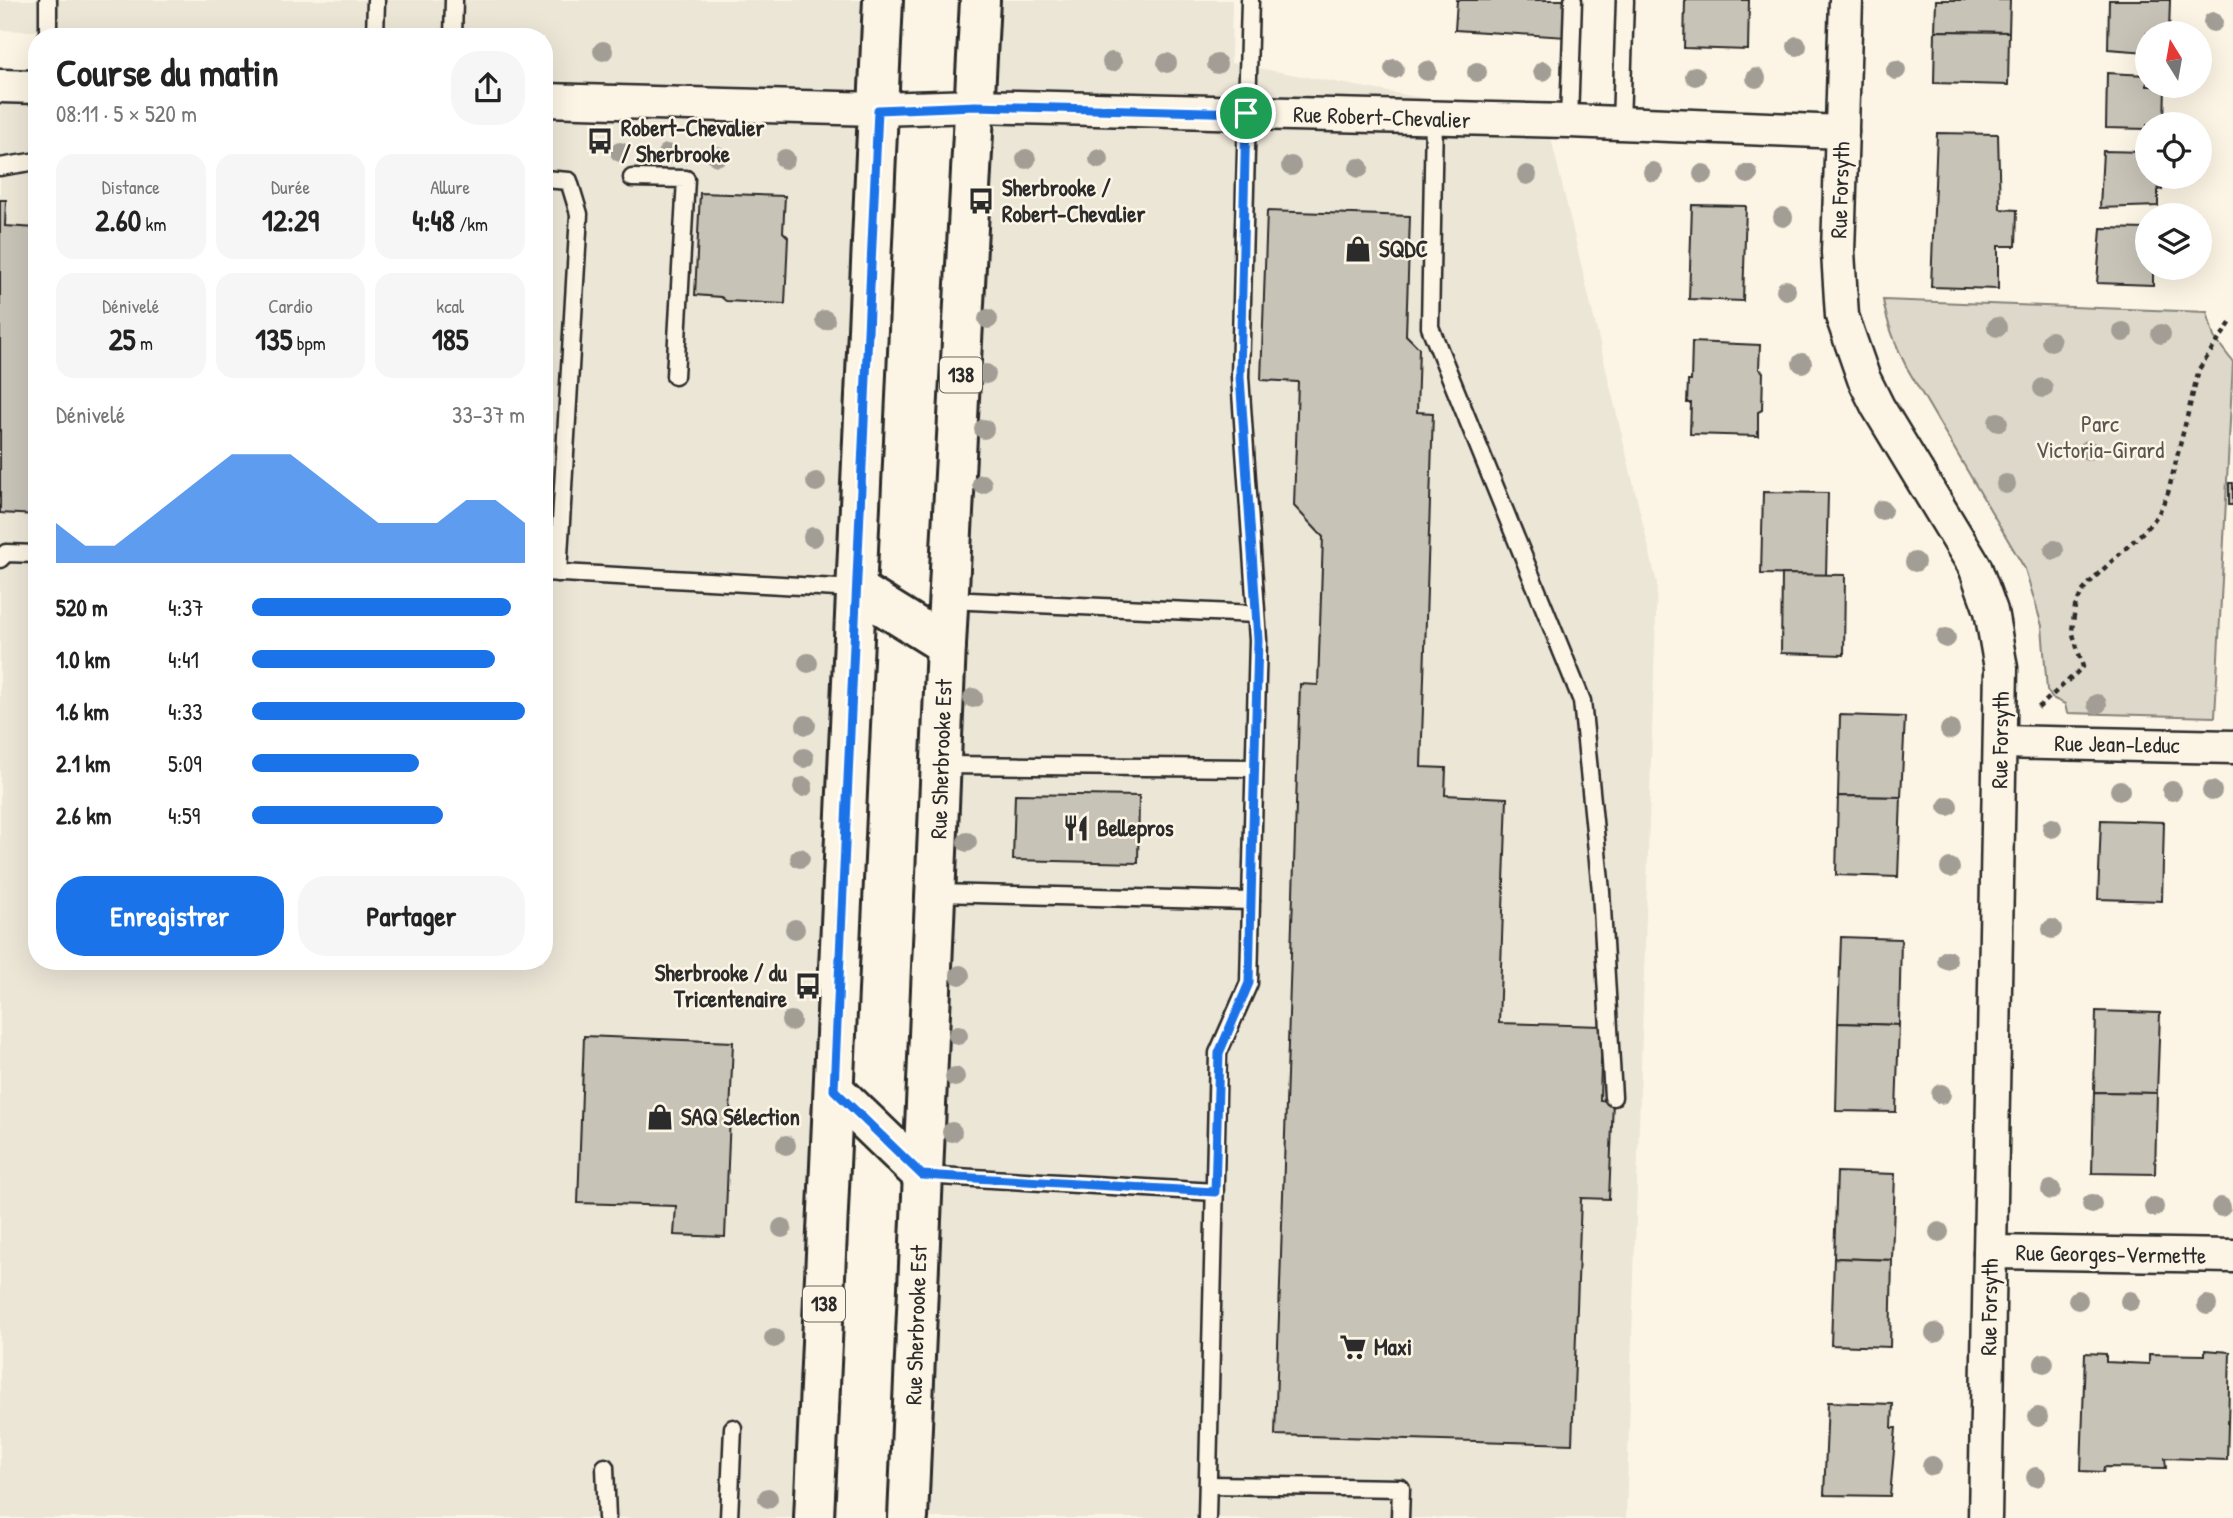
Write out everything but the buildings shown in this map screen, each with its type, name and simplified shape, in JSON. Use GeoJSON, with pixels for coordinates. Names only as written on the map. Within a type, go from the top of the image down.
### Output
{"type":"FeatureCollection","features":[{"type":"Feature","properties":{"kind":"main road","name":"138"},"geometry":{"type":"LineString","coordinates":[[814,1518],[883,0]]}},
{"type":"Feature","properties":{"kind":"main road","name":"Rue Sherbrooke Est"},"geometry":{"type":"LineString","coordinates":[[908,1518],[948,600],[980,0]]}},
{"type":"Feature","properties":{"kind":"main road"},"geometry":{"type":"LineString","coordinates":[[856,589],[946,645]]}},
{"type":"Feature","properties":{"kind":"main road"},"geometry":{"type":"LineString","coordinates":[[834,1090],[922,1175]]}},
{"type":"Feature","properties":{"kind":"street","name":"Rue Forsyth"},"geometry":{"type":"LineString","coordinates":[[1846,0],[1838,252],[1842,316],[1856,360],[1878,407],[1975,567],[1991,611],[2001,668],[1985,1518]]}},
{"type":"Feature","properties":{"kind":"street"},"geometry":{"type":"LineString","coordinates":[[0,86],[28,87]]}},
{"type":"Feature","properties":{"kind":"street","name":"Rue Robert-Chevalier"},"geometry":{"type":"LineString","coordinates":[[553,100],[878,110],[975,106],[1569,121],[1842,132]]}},
{"type":"Feature","properties":{"kind":"street","name":"Rue Jean-Leduc"},"geometry":{"type":"LineString","coordinates":[[2001,742],[2233,747]]}},
{"type":"Feature","properties":{"kind":"street","name":"Rue Georges-Vermette"},"geometry":{"type":"LineString","coordinates":[[1990,1252],[2233,1256]]}},
{"type":"Feature","properties":{"kind":"lane"},"geometry":{"type":"LineString","coordinates":[[48,0],[48,28]]}},
{"type":"Feature","properties":{"kind":"lane"},"geometry":{"type":"LineString","coordinates":[[375,28],[376,0]]}},
{"type":"Feature","properties":{"kind":"lane"},"geometry":{"type":"LineString","coordinates":[[453,28],[454,0]]}},
{"type":"Feature","properties":{"kind":"lane"},"geometry":{"type":"LineString","coordinates":[[1207,1518],[1219,1053],[1249,983],[1258,640],[1240,377],[1250,0]]}},
{"type":"Feature","properties":{"kind":"lane"},"geometry":{"type":"LineString","coordinates":[[1569,121],[1573,0]]}},
{"type":"Feature","properties":{"kind":"lane"},"geometry":{"type":"LineString","coordinates":[[1621,124],[1625,0]]}},
{"type":"Feature","properties":{"kind":"lane"},"geometry":{"type":"LineString","coordinates":[[1434,118],[1430,327],[1582,701],[1601,891],[1613,1097]]}},
{"type":"Feature","properties":{"kind":"lane"},"geometry":{"type":"LineString","coordinates":[[0,167],[28,162]]}},
{"type":"Feature","properties":{"kind":"lane"},"geometry":{"type":"LineString","coordinates":[[632,178],[685,179],[675,376]]}},
{"type":"Feature","properties":{"kind":"lane"},"geometry":{"type":"LineString","coordinates":[[553,180],[569,181],[579,214],[553,547]]}},
{"type":"Feature","properties":{"kind":"lane"},"geometry":{"type":"LineString","coordinates":[[0,559],[6,553],[28,554]]}},
{"type":"Feature","properties":{"kind":"lane"},"geometry":{"type":"LineString","coordinates":[[553,573],[856,589]]}},
{"type":"Feature","properties":{"kind":"lane"},"geometry":{"type":"LineString","coordinates":[[948,600],[1256,614]]}},
{"type":"Feature","properties":{"kind":"lane"},"geometry":{"type":"LineString","coordinates":[[942,765],[1254,768]]}},
{"type":"Feature","properties":{"kind":"lane"},"geometry":{"type":"LineString","coordinates":[[936,892],[1251,901]]}},
{"type":"Feature","properties":{"kind":"lane"},"geometry":{"type":"LineString","coordinates":[[922,1175],[1215,1192]]}},
{"type":"Feature","properties":{"kind":"lane"},"geometry":{"type":"LineString","coordinates":[[729,1518],[733,1428]]}},
{"type":"Feature","properties":{"kind":"lane"},"geometry":{"type":"LineString","coordinates":[[606,1467],[607,1518]]}},
{"type":"Feature","properties":{"kind":"lane"},"geometry":{"type":"LineString","coordinates":[[1208,1485],[1401,1488],[1400,1518]]}},
{"type":"Feature","properties":{"kind":"path"},"geometry":{"type":"LineString","coordinates":[[2001,742],[2083,667],[2072,631],[2075,607],[2082,592],[2094,578],[2143,533],[2158,514],[2168,493],[2199,369],[2233,319]]}},
{"type":"Feature","properties":{"kind":"shaded area"},"geometry":{"type":"Polygon","coordinates":[[[0,0],[883,0],[814,1518],[0,1518],[0,87],[28,88],[28,970],[553,970],[553,28],[0,30],[0,0]]]}},
{"type":"Feature","properties":{"kind":"shaded area"},"geometry":{"type":"Polygon","coordinates":[[[972,0],[1232,0],[1231,63],[1547,121],[1657,583],[1626,1518],[908,1518],[972,0]]]}},
{"type":"Feature","properties":{"kind":"green space","name":"Parc Victoria-Girard"},"geometry":{"type":"Polygon","coordinates":[[[1883,300],[2207,312],[2214,337],[2233,362],[2215,717],[2067,713],[2065,704],[2052,698],[2047,690],[2042,626],[2025,569],[1907,368],[1892,335],[1883,300]]]}},
{"type":"Feature","properties":{"kind":"place","name":"Robert-Chevalier / Sherbrooke"},"geometry":{"type":"Point","coordinates":[600,141]}},
{"type":"Feature","properties":{"kind":"place","name":"Sherbrooke / Robert-Chevalier"},"geometry":{"type":"Point","coordinates":[981,201]}},
{"type":"Feature","properties":{"kind":"place","name":"SQDC"},"geometry":{"type":"Point","coordinates":[1358,249]}},
{"type":"Feature","properties":{"kind":"place","name":"Bellepros"},"geometry":{"type":"Point","coordinates":[1076,828]}},
{"type":"Feature","properties":{"kind":"place","name":"Sherbrooke / du Tricentenaire"},"geometry":{"type":"Point","coordinates":[808,986]}},
{"type":"Feature","properties":{"kind":"place","name":"SAQ Sélection"},"geometry":{"type":"Point","coordinates":[660,1117]}},
{"type":"Feature","properties":{"kind":"place","name":"Maxi"},"geometry":{"type":"Point","coordinates":[1353,1347]}},
{"type":"Feature","properties":{"kind":"route"},"geometry":{"type":"LineString","coordinates":[[975,106],[1246,113],[1240,377],[1258,640],[1249,983],[1219,1053],[1215,1192],[922,1175],[834,1090],[878,110],[975,106]]}}]}
